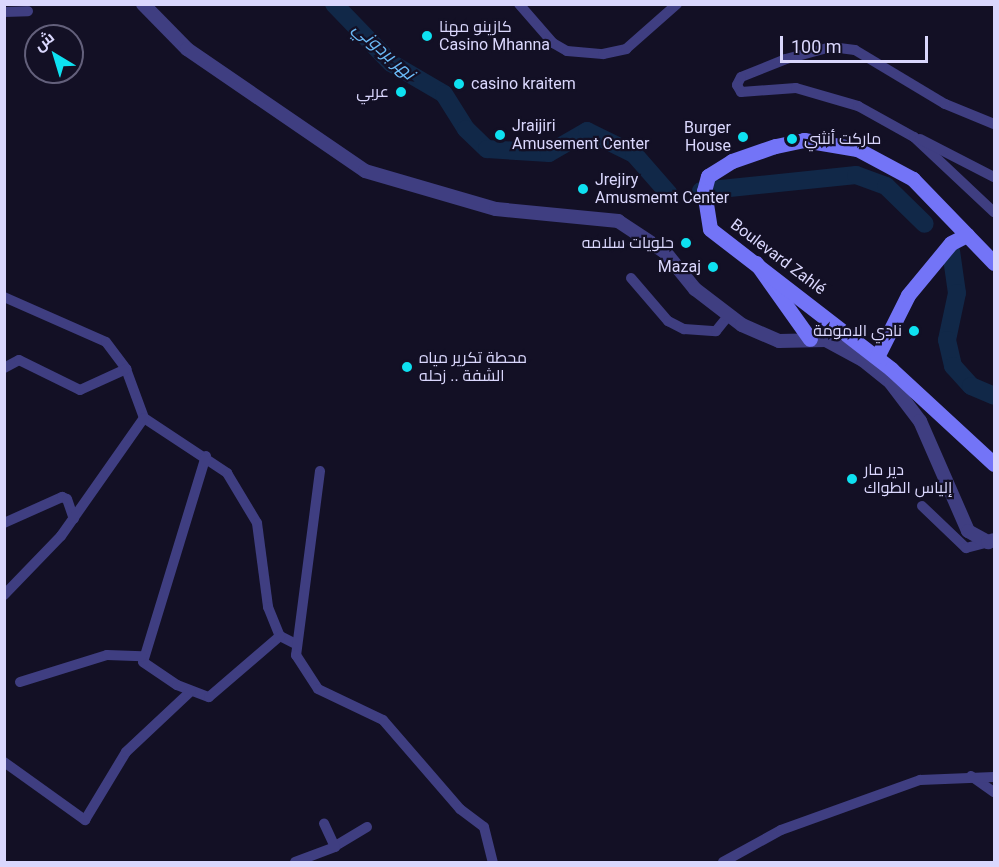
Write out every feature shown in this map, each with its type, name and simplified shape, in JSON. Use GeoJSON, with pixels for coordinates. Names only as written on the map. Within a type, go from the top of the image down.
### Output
{"type":"FeatureCollection","features":[{"type":"Feature","properties":{"kind":"main road","name":"Boulevard Zahlé"},"geometry":{"type":"LineString","coordinates":[[994,263],[901,169],[857,148],[804,140],[732,161],[708,176],[704,191],[710,229],[753,258],[994,465]]}},
{"type":"Feature","properties":{"kind":"main road"},"geometry":{"type":"LineString","coordinates":[[874,362],[908,295],[951,243],[967,236]]}},
{"type":"Feature","properties":{"kind":"main road"},"geometry":{"type":"LineString","coordinates":[[753,258],[810,339]]}},
{"type":"Feature","properties":{"kind":"street"},"geometry":{"type":"LineString","coordinates":[[143,4],[187,49],[345,161],[496,209],[627,225],[665,252],[694,289],[729,315],[779,340],[826,340],[874,362],[920,421],[968,531],[991,541]]}},
{"type":"Feature","properties":{"kind":"street"},"geometry":{"type":"LineString","coordinates":[[519,4],[553,43],[567,51],[603,54],[626,49],[677,4]]}},
{"type":"Feature","properties":{"kind":"street"},"geometry":{"type":"LineString","coordinates":[[4,12],[28,11]]}},
{"type":"Feature","properties":{"kind":"street"},"geometry":{"type":"LineString","coordinates":[[994,124],[945,104],[855,50],[831,47],[786,59],[741,77],[737,85],[741,92],[796,88],[840,98],[994,177]]}},
{"type":"Feature","properties":{"kind":"street"},"geometry":{"type":"LineString","coordinates":[[914,137],[994,212]]}},
{"type":"Feature","properties":{"kind":"street"},"geometry":{"type":"LineString","coordinates":[[631,278],[668,321],[684,330],[716,331],[729,315]]}},
{"type":"Feature","properties":{"kind":"street"},"geometry":{"type":"LineString","coordinates":[[4,297],[106,342],[126,369],[144,418],[206,456],[240,489],[253,514],[263,586],[280,636],[294,643],[318,689],[383,720],[460,809],[484,827],[493,862]]}},
{"type":"Feature","properties":{"kind":"street"},"geometry":{"type":"LineString","coordinates":[[4,368],[18,360],[80,390],[126,369]]}},
{"type":"Feature","properties":{"kind":"street"},"geometry":{"type":"LineString","coordinates":[[4,595],[74,519],[144,418]]}},
{"type":"Feature","properties":{"kind":"street"},"geometry":{"type":"LineString","coordinates":[[206,456],[142,656],[147,668],[209,698],[219,693],[280,636]]}},
{"type":"Feature","properties":{"kind":"street"},"geometry":{"type":"LineString","coordinates":[[294,643],[320,471]]}},
{"type":"Feature","properties":{"kind":"street"},"geometry":{"type":"LineString","coordinates":[[4,523],[62,497],[68,499],[74,519]]}},
{"type":"Feature","properties":{"kind":"street"},"geometry":{"type":"LineString","coordinates":[[922,506],[966,548],[991,541]]}},
{"type":"Feature","properties":{"kind":"street"},"geometry":{"type":"LineString","coordinates":[[20,682],[107,655],[142,656]]}},
{"type":"Feature","properties":{"kind":"street"},"geometry":{"type":"LineString","coordinates":[[4,762],[85,820],[126,752],[191,691]]}},
{"type":"Feature","properties":{"kind":"street"},"geometry":{"type":"LineString","coordinates":[[970,776],[994,792]]}},
{"type":"Feature","properties":{"kind":"street"},"geometry":{"type":"LineString","coordinates":[[723,862],[746,847],[841,807],[920,780],[970,776],[994,777]]}},
{"type":"Feature","properties":{"kind":"street"},"geometry":{"type":"LineString","coordinates":[[324,823],[337,845]]}},
{"type":"Feature","properties":{"kind":"street"},"geometry":{"type":"LineString","coordinates":[[295,862],[337,845],[367,827]]}},
{"type":"Feature","properties":{"kind":"waterway","name":"نهر بردوني"},"geometry":{"type":"LineString","coordinates":[[334,4],[391,63],[444,94],[466,129],[487,149],[549,153],[587,131],[634,154],[669,194]]}},
{"type":"Feature","properties":{"kind":"waterway","name":"نهر بردوني"},"geometry":{"type":"LineString","coordinates":[[701,191],[856,175],[886,186],[925,224]]}},
{"type":"Feature","properties":{"kind":"waterway","name":"نهر بردوني"},"geometry":{"type":"LineString","coordinates":[[951,251],[957,293],[947,340],[953,366],[971,386],[994,396]]}},
{"type":"Feature","properties":{"kind":"place","name":"كازينو مهنا Casino Mhanna"},"geometry":{"type":"Point","coordinates":[427,36]}},
{"type":"Feature","properties":{"kind":"place","name":"casino kraitem"},"geometry":{"type":"Point","coordinates":[459,84]}},
{"type":"Feature","properties":{"kind":"place","name":"عربي"},"geometry":{"type":"Point","coordinates":[401,92]}},
{"type":"Feature","properties":{"kind":"place","name":"Jraijiri Amusement Center"},"geometry":{"type":"Point","coordinates":[500,135]}},
{"type":"Feature","properties":{"kind":"place","name":"Burger House"},"geometry":{"type":"Point","coordinates":[743,137]}},
{"type":"Feature","properties":{"kind":"place","name":"ماركت أنثني"},"geometry":{"type":"Point","coordinates":[792,139]}},
{"type":"Feature","properties":{"kind":"place","name":"Jrejiry Amusmemt Center"},"geometry":{"type":"Point","coordinates":[583,189]}},
{"type":"Feature","properties":{"kind":"place","name":"حلويات سلامه"},"geometry":{"type":"Point","coordinates":[686,243]}},
{"type":"Feature","properties":{"kind":"place","name":"Mazaj"},"geometry":{"type":"Point","coordinates":[713,267]}},
{"type":"Feature","properties":{"kind":"place","name":"نادي الامومة"},"geometry":{"type":"Point","coordinates":[914,331]}},
{"type":"Feature","properties":{"kind":"place","name":"محطة تكرير مياه الشفة .. زحله"},"geometry":{"type":"Point","coordinates":[407,367]}},
{"type":"Feature","properties":{"kind":"place","name":"دير مار إلياس الطواك"},"geometry":{"type":"Point","coordinates":[852,479]}}]}
